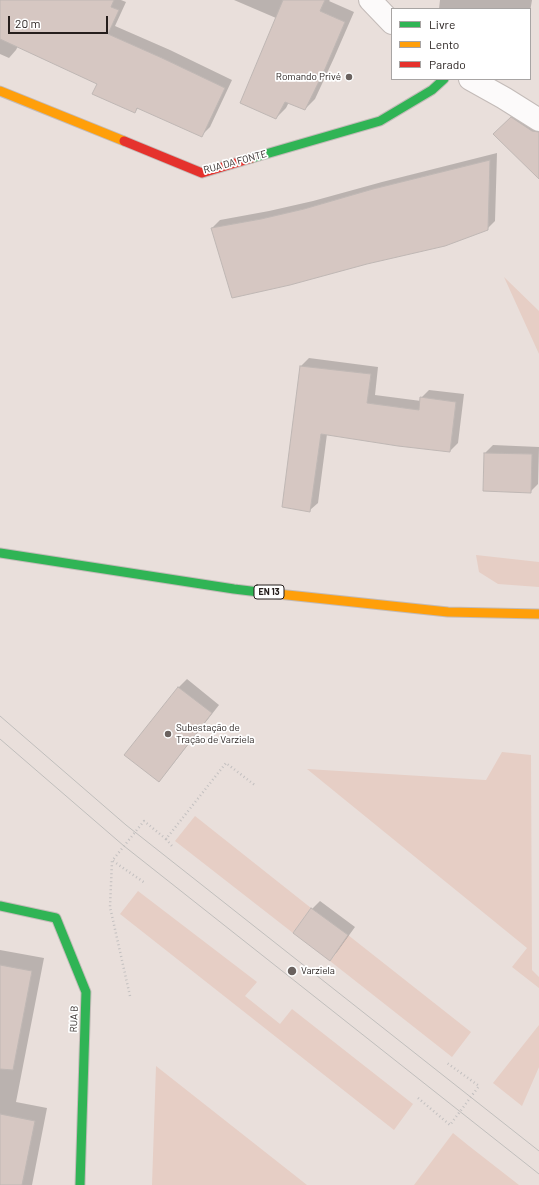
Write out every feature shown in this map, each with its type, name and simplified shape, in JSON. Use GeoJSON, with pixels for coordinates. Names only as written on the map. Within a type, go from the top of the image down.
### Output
{"type":"FeatureCollection","features":[{"type":"Feature","properties":{"kind":"street","name":"RUA DA FONTE"},"geometry":{"type":"LineString","coordinates":[[0,91],[202,173],[380,121],[432,90],[443,80]]}},
{"type":"Feature","properties":{"kind":"street"},"geometry":{"type":"LineString","coordinates":[[472,80],[539,120]]}},
{"type":"Feature","properties":{"kind":"street","name":"EN 13"},"geometry":{"type":"LineString","coordinates":[[0,553],[234,589],[448,612],[539,614]]}},
{"type":"Feature","properties":{"kind":"street","name":"RUA B"},"geometry":{"type":"LineString","coordinates":[[0,906],[56,918],[86,992],[80,1185]]}},
{"type":"Feature","properties":{"kind":"path"},"geometry":{"type":"LineString","coordinates":[[166,839],[226,763],[256,786]]}},
{"type":"Feature","properties":{"kind":"path"},"geometry":{"type":"LineString","coordinates":[[130,996],[110,907],[112,861],[144,822],[166,839],[172,846]]}},
{"type":"Feature","properties":{"kind":"path"},"geometry":{"type":"LineString","coordinates":[[112,861],[145,883]]}},
{"type":"Feature","properties":{"kind":"path"},"geometry":{"type":"LineString","coordinates":[[418,1098],[450,1125],[479,1086],[447,1063]]}},
{"type":"Feature","properties":{"kind":"shaded area"},"geometry":{"type":"Polygon","coordinates":[[[504,277],[539,311],[539,354],[504,277]]]}},
{"type":"Feature","properties":{"kind":"shaded area"},"geometry":{"type":"Polygon","coordinates":[[[476,555],[539,562],[539,587],[498,584],[479,572],[476,555]]]}},
{"type":"Feature","properties":{"kind":"shaded area"},"geometry":{"type":"Polygon","coordinates":[[[502,752],[531,755],[532,970],[539,977],[539,988],[512,967],[527,948],[307,769],[486,780],[502,752]]]}},
{"type":"Feature","properties":{"kind":"shaded area"},"geometry":{"type":"Polygon","coordinates":[[[195,816],[311,908],[293,933],[175,841],[195,816]]]}},
{"type":"Feature","properties":{"kind":"shaded area"},"geometry":{"type":"Polygon","coordinates":[[[138,891],[257,982],[245,996],[280,1024],[292,1009],[413,1104],[394,1130],[120,914],[138,891]]]}},
{"type":"Feature","properties":{"kind":"shaded area"},"geometry":{"type":"Polygon","coordinates":[[[348,935],[471,1032],[452,1057],[330,961],[348,935]]]}},
{"type":"Feature","properties":{"kind":"shaded area"},"geometry":{"type":"Polygon","coordinates":[[[539,1025],[539,1067],[522,1106],[493,1083],[539,1025]]]}},
{"type":"Feature","properties":{"kind":"shaded area"},"geometry":{"type":"Polygon","coordinates":[[[156,1066],[307,1185],[152,1185],[156,1066]]]}},
{"type":"Feature","properties":{"kind":"shaded area"},"geometry":{"type":"Polygon","coordinates":[[[453,1133],[469,1146],[519,1185],[414,1185],[453,1133]]]}},
{"type":"Feature","properties":{"kind":"building"},"geometry":{"type":"Polygon","coordinates":[[[0,0],[114,0],[111,7],[119,10],[108,34],[225,88],[202,137],[137,108],[135,113],[92,94],[97,84],[0,39],[0,0]]]}},
{"type":"Feature","properties":{"kind":"building"},"geometry":{"type":"Polygon","coordinates":[[[283,0],[325,0],[320,11],[345,22],[325,69],[305,110],[285,102],[276,119],[240,103],[283,0]]]}},
{"type":"Feature","properties":{"kind":"building"},"geometry":{"type":"Polygon","coordinates":[[[511,117],[532,131],[539,132],[539,179],[493,134],[511,117]]]}},
{"type":"Feature","properties":{"kind":"building"},"geometry":{"type":"Polygon","coordinates":[[[490,160],[488,230],[445,246],[232,298],[211,228],[304,209],[373,189],[490,160]]]}},
{"type":"Feature","properties":{"kind":"building"},"geometry":{"type":"Polygon","coordinates":[[[300,366],[371,374],[367,403],[419,410],[420,397],[456,402],[450,452],[398,446],[321,434],[310,512],[282,507],[300,366]]]}},
{"type":"Feature","properties":{"kind":"building"},"geometry":{"type":"Polygon","coordinates":[[[484,453],[532,454],[531,493],[483,491],[484,453]]]}},
{"type":"Feature","properties":{"kind":"building","name":"Subestação de Tração de Varziela"},"geometry":{"type":"Polygon","coordinates":[[[178,687],[212,713],[159,782],[124,755],[178,687]]]}},
{"type":"Feature","properties":{"kind":"building"},"geometry":{"type":"Polygon","coordinates":[[[311,908],[348,935],[330,961],[293,933],[311,908]]]}},
{"type":"Feature","properties":{"kind":"building"},"geometry":{"type":"Polygon","coordinates":[[[0,965],[32,971],[13,1070],[0,1069],[0,965]]]}},
{"type":"Feature","properties":{"kind":"building"},"geometry":{"type":"Polygon","coordinates":[[[0,1114],[35,1121],[22,1185],[0,1185],[0,1114]]]}},
{"type":"Feature","properties":{"kind":"tram line"},"geometry":{"type":"LineString","coordinates":[[0,716],[126,825],[539,1151]]}},
{"type":"Feature","properties":{"kind":"tram line"},"geometry":{"type":"LineString","coordinates":[[0,739],[124,846],[539,1174]]}},
{"type":"Feature","properties":{"kind":"traffic: fast"},"geometry":{"type":"LineString","coordinates":[[252,158],[380,121],[432,90],[443,80]]}},
{"type":"Feature","properties":{"kind":"traffic: fast"},"geometry":{"type":"LineString","coordinates":[[0,553],[259,592]]}},
{"type":"Feature","properties":{"kind":"traffic: fast"},"geometry":{"type":"LineString","coordinates":[[0,906],[56,918],[86,992],[80,1185]]}},
{"type":"Feature","properties":{"kind":"traffic: slow"},"geometry":{"type":"LineString","coordinates":[[0,91],[124,141]]}},
{"type":"Feature","properties":{"kind":"traffic: slow"},"geometry":{"type":"LineString","coordinates":[[259,592],[448,612],[539,614]]}},
{"type":"Feature","properties":{"kind":"traffic: jam"},"geometry":{"type":"LineString","coordinates":[[124,141],[202,173],[252,158]]}},
{"type":"Feature","properties":{"kind":"place","name":"Romando Privé"},"geometry":{"type":"Point","coordinates":[349,77]}},
{"type":"Feature","properties":{"kind":"place","name":"Subestação de Tração de Varziela"},"geometry":{"type":"Point","coordinates":[168,734]}},
{"type":"Feature","properties":{"kind":"place","name":"Varziela"},"geometry":{"type":"Point","coordinates":[292,971]}}]}
